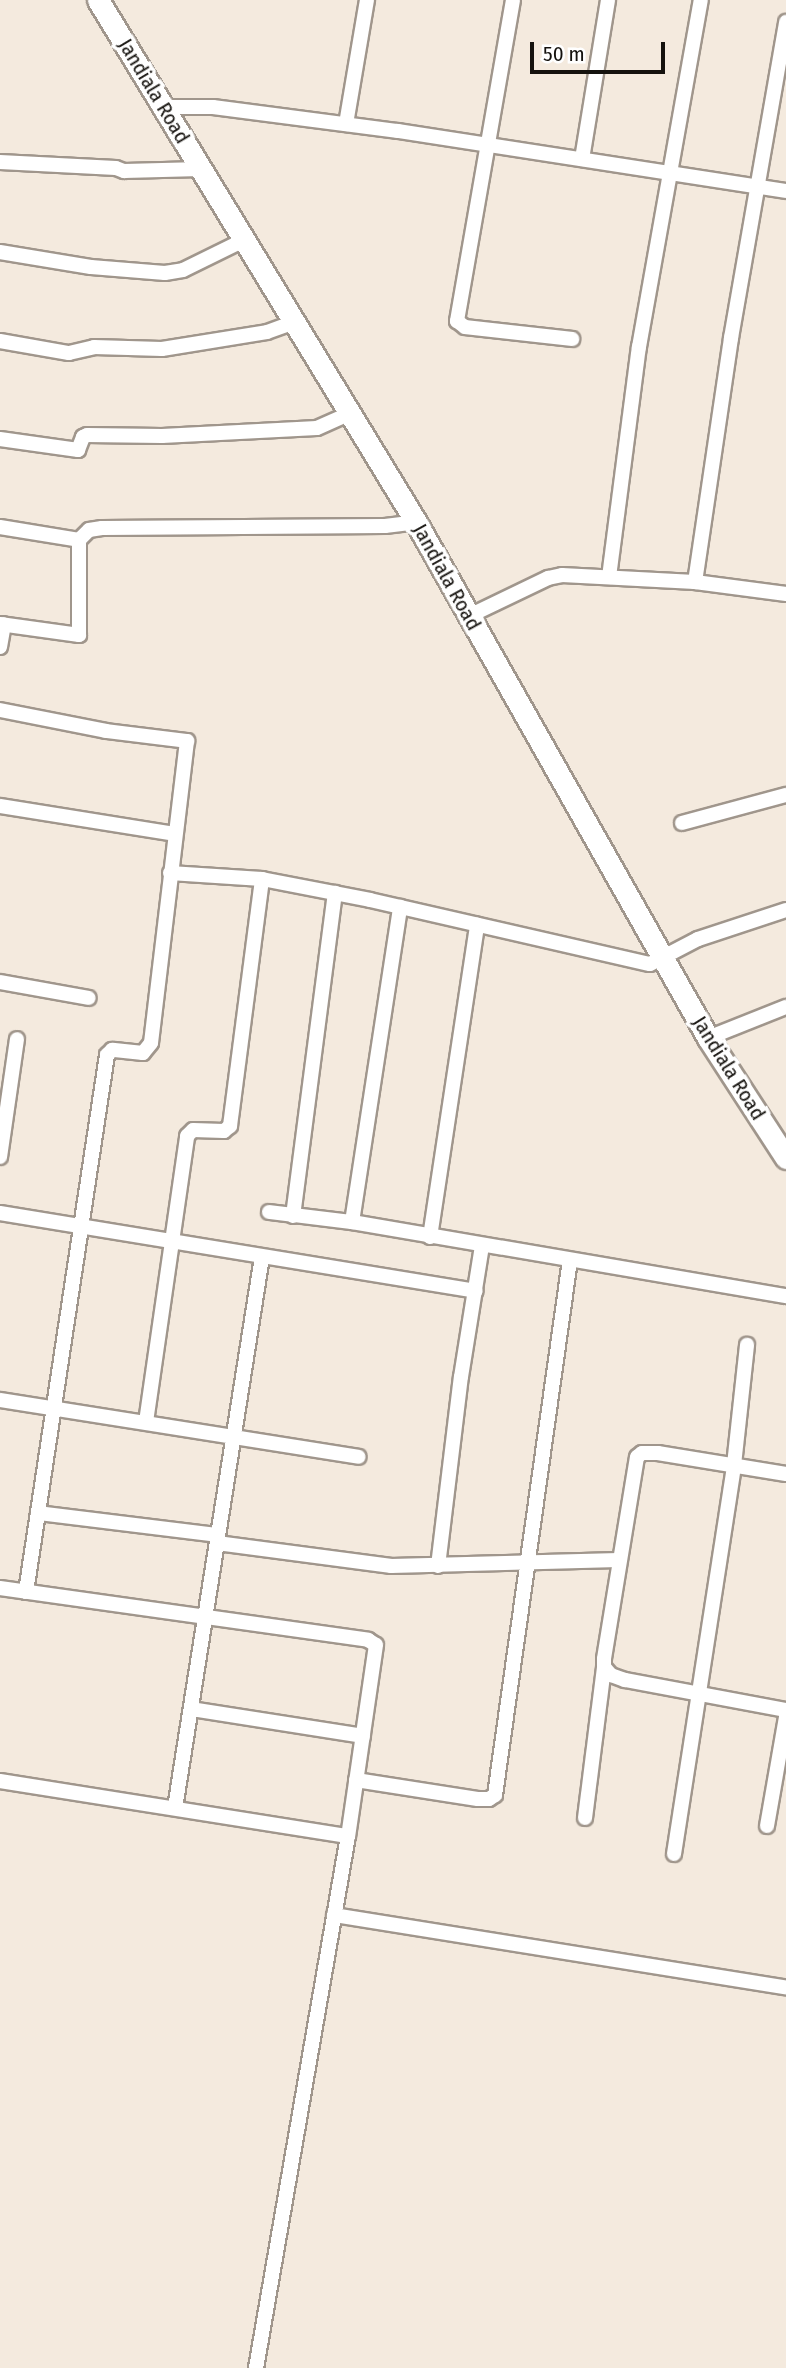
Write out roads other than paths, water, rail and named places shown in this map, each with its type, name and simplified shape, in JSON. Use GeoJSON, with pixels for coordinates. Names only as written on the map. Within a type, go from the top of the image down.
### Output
{"type":"FeatureCollection","features":[{"type":"Feature","properties":{"kind":"street","name":"Jandiala Road"},"geometry":{"type":"LineString","coordinates":[[98,0],[416,522],[708,1038],[786,1158]]}},
{"type":"Feature","properties":{"kind":"street"},"geometry":{"type":"LineString","coordinates":[[346,124],[367,0]]}},
{"type":"Feature","properties":{"kind":"street"},"geometry":{"type":"LineString","coordinates":[[513,0],[458,324],[572,339]]}},
{"type":"Feature","properties":{"kind":"street"},"geometry":{"type":"LineString","coordinates":[[582,159],[608,0]]}},
{"type":"Feature","properties":{"kind":"street"},"geometry":{"type":"LineString","coordinates":[[609,577],[639,347],[701,0]]}},
{"type":"Feature","properties":{"kind":"street"},"geometry":{"type":"LineString","coordinates":[[695,582],[757,186],[786,22]]}},
{"type":"Feature","properties":{"kind":"street"},"geometry":{"type":"LineString","coordinates":[[163,107],[213,107],[346,124],[786,191]]}},
{"type":"Feature","properties":{"kind":"street"},"geometry":{"type":"LineString","coordinates":[[0,162],[116,168],[124,171],[201,169]]}},
{"type":"Feature","properties":{"kind":"street"},"geometry":{"type":"LineString","coordinates":[[0,252],[91,267],[165,273],[183,270],[244,240]]}},
{"type":"Feature","properties":{"kind":"street"},"geometry":{"type":"LineString","coordinates":[[0,341],[69,353],[94,347],[162,349],[267,332],[294,321]]}},
{"type":"Feature","properties":{"kind":"street"},"geometry":{"type":"LineString","coordinates":[[0,439],[78,450],[83,436],[87,435],[162,436],[317,428],[350,413]]}},
{"type":"Feature","properties":{"kind":"street"},"geometry":{"type":"LineString","coordinates":[[0,647],[2,624],[79,635],[79,540],[89,530],[384,526],[416,522]]}},
{"type":"Feature","properties":{"kind":"street"},"geometry":{"type":"LineString","coordinates":[[0,527],[79,540]]}},
{"type":"Feature","properties":{"kind":"street"},"geometry":{"type":"LineString","coordinates":[[469,616],[548,578],[573,575],[695,582],[786,594]]}},
{"type":"Feature","properties":{"kind":"street"},"geometry":{"type":"LineString","coordinates":[[0,710],[106,731],[187,741],[150,1043],[143,1053],[112,1049],[107,1055],[26,1592]]}},
{"type":"Feature","properties":{"kind":"street"},"geometry":{"type":"LineString","coordinates":[[682,823],[786,795]]}},
{"type":"Feature","properties":{"kind":"street"},"geometry":{"type":"LineString","coordinates":[[0,806],[174,834]]}},
{"type":"Feature","properties":{"kind":"street"},"geometry":{"type":"LineString","coordinates":[[170,873],[262,879],[400,907],[650,964],[698,939],[786,910]]}},
{"type":"Feature","properties":{"kind":"street"},"geometry":{"type":"LineString","coordinates":[[146,1422],[187,1136],[193,1130],[224,1131],[230,1126],[262,879]]}},
{"type":"Feature","properties":{"kind":"street"},"geometry":{"type":"LineString","coordinates":[[293,1216],[335,893]]}},
{"type":"Feature","properties":{"kind":"street"},"geometry":{"type":"LineString","coordinates":[[352,1222],[400,907]]}},
{"type":"Feature","properties":{"kind":"street"},"geometry":{"type":"LineString","coordinates":[[430,1237],[477,925]]}},
{"type":"Feature","properties":{"kind":"street"},"geometry":{"type":"LineString","coordinates":[[0,982],[89,998]]}},
{"type":"Feature","properties":{"kind":"street"},"geometry":{"type":"LineString","coordinates":[[708,1038],[786,1007]]}},
{"type":"Feature","properties":{"kind":"street"},"geometry":{"type":"LineString","coordinates":[[0,1157],[17,1039]]}},
{"type":"Feature","properties":{"kind":"street"},"geometry":{"type":"LineString","coordinates":[[269,1212],[352,1222],[786,1296]]}},
{"type":"Feature","properties":{"kind":"street"},"geometry":{"type":"LineString","coordinates":[[0,1213],[476,1292]]}},
{"type":"Feature","properties":{"kind":"street"},"geometry":{"type":"LineString","coordinates":[[438,1566],[461,1377],[482,1246]]}},
{"type":"Feature","properties":{"kind":"street"},"geometry":{"type":"LineString","coordinates":[[175,1808],[262,1257]]}},
{"type":"Feature","properties":{"kind":"street"},"geometry":{"type":"LineString","coordinates":[[356,1780],[478,1799],[493,1798],[570,1260]]}},
{"type":"Feature","properties":{"kind":"street"},"geometry":{"type":"LineString","coordinates":[[674,1854],[734,1465],[747,1346]]}},
{"type":"Feature","properties":{"kind":"street"},"geometry":{"type":"LineString","coordinates":[[0,1400],[358,1457]]}},
{"type":"Feature","properties":{"kind":"street"},"geometry":{"type":"LineString","coordinates":[[585,1818],[619,1560],[636,1457],[642,1453],[658,1453],[786,1474]]}},
{"type":"Feature","properties":{"kind":"street"},"geometry":{"type":"LineString","coordinates":[[38,1513],[391,1566],[619,1560]]}},
{"type":"Feature","properties":{"kind":"street"},"geometry":{"type":"LineString","coordinates":[[0,1588],[374,1642],[348,1836],[256,2368]]}},
{"type":"Feature","properties":{"kind":"street"},"geometry":{"type":"LineString","coordinates":[[604,1667],[611,1675],[625,1680],[786,1710]]}},
{"type":"Feature","properties":{"kind":"street"},"geometry":{"type":"LineString","coordinates":[[191,1709],[363,1736]]}},
{"type":"Feature","properties":{"kind":"street"},"geometry":{"type":"LineString","coordinates":[[767,1826],[786,1717]]}},
{"type":"Feature","properties":{"kind":"street"},"geometry":{"type":"LineString","coordinates":[[0,1780],[348,1836]]}},
{"type":"Feature","properties":{"kind":"street"},"geometry":{"type":"LineString","coordinates":[[334,1915],[786,1987]]}}]}
